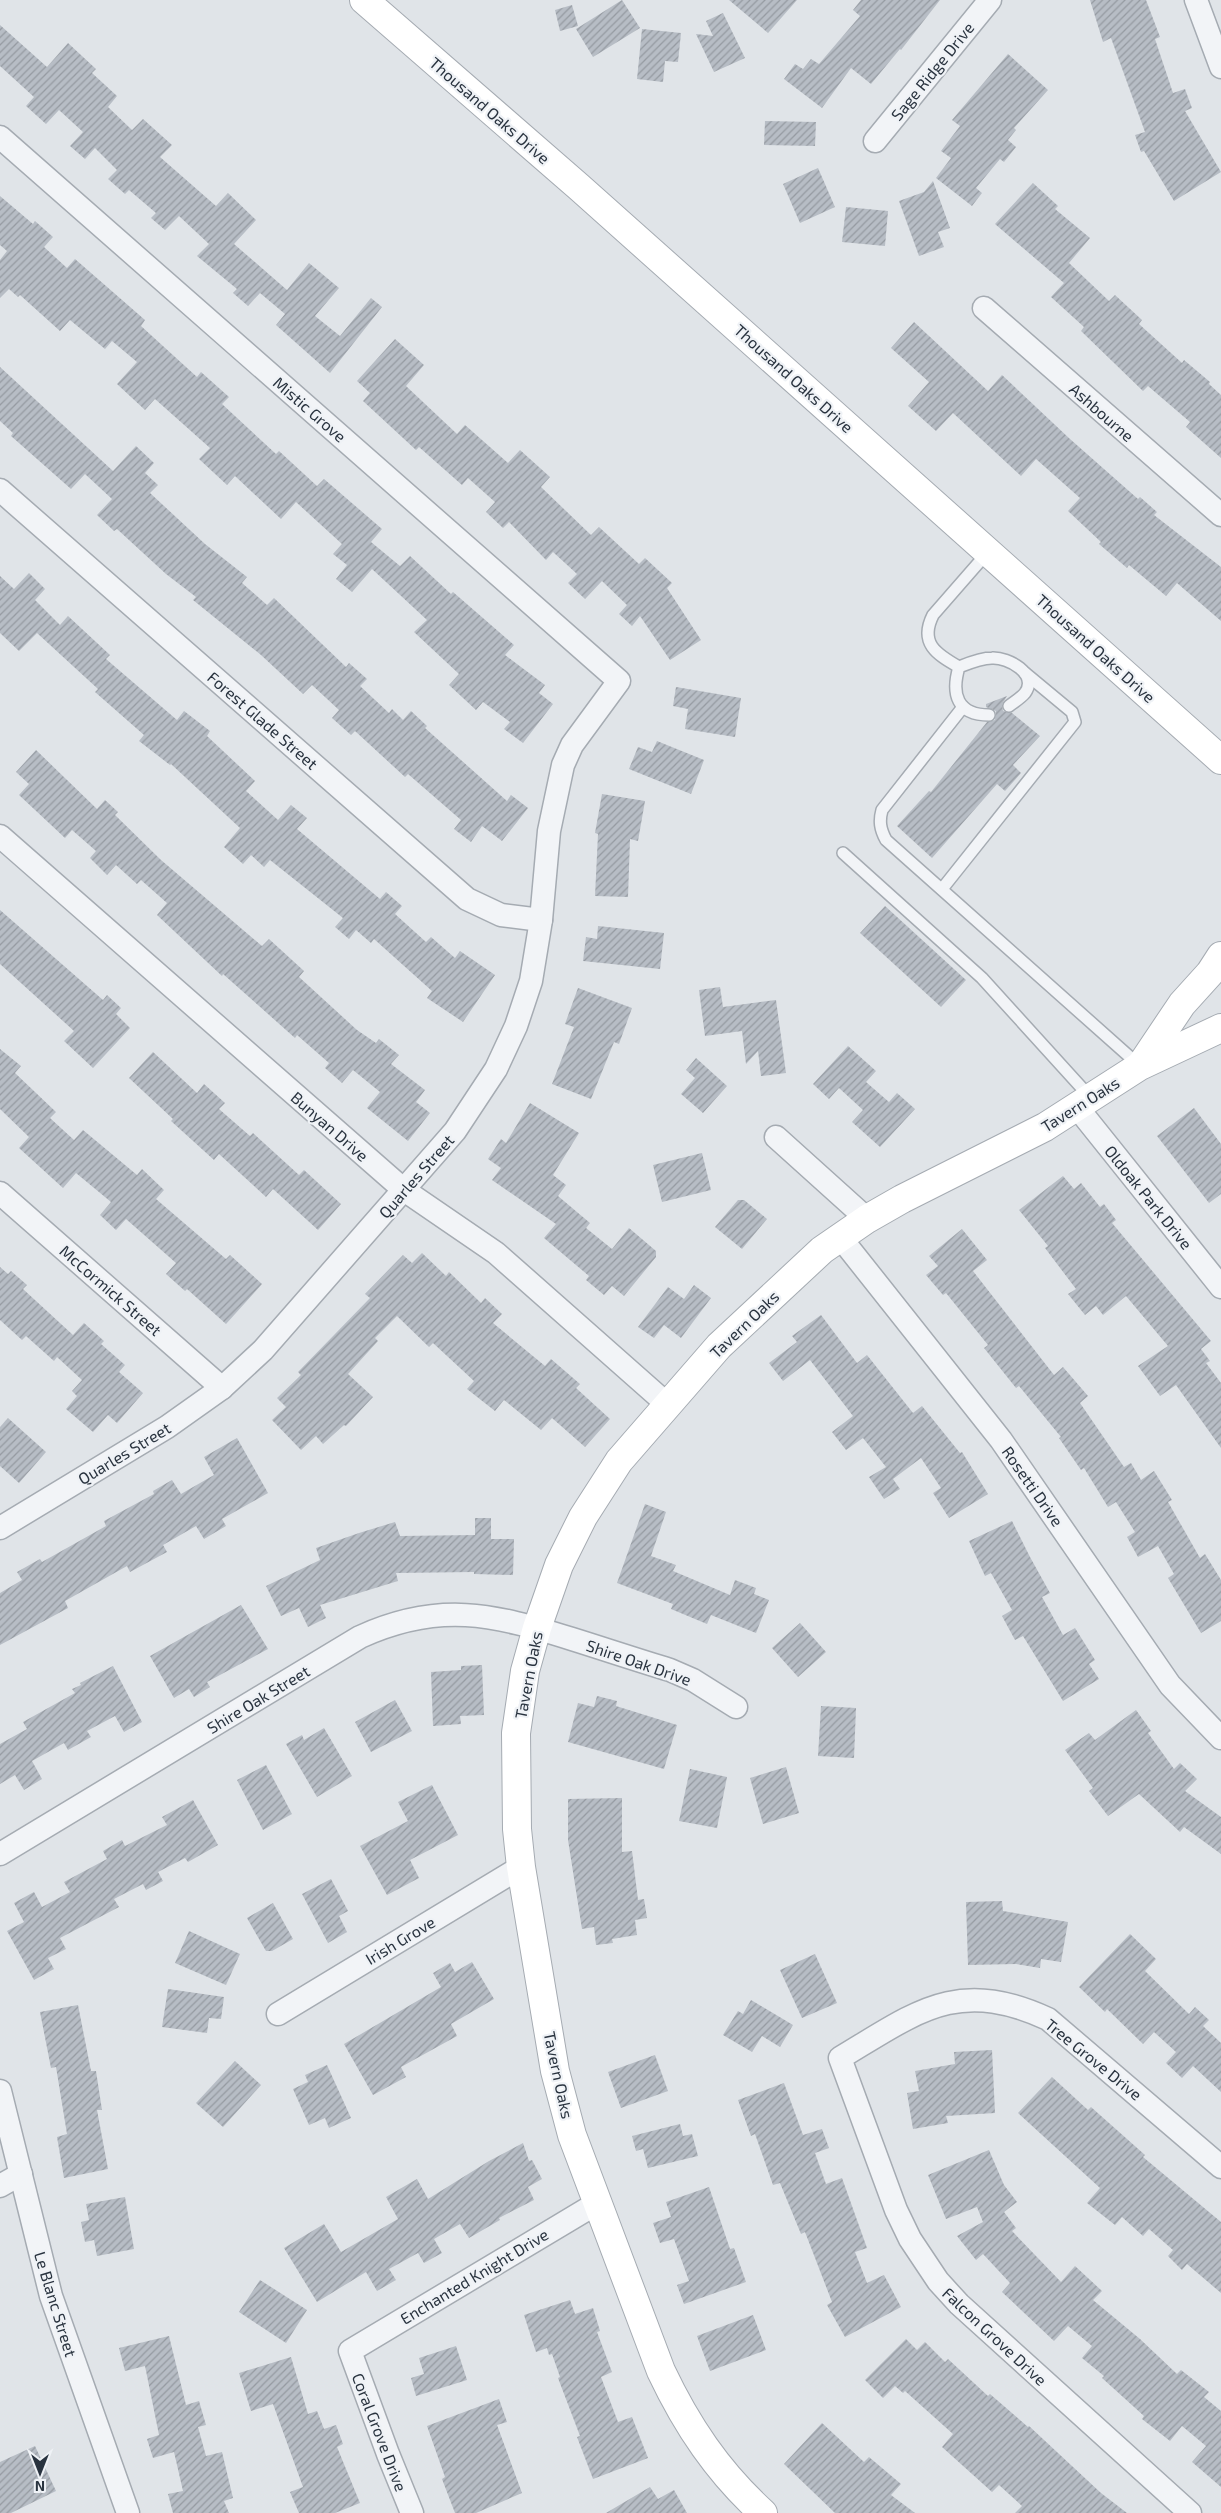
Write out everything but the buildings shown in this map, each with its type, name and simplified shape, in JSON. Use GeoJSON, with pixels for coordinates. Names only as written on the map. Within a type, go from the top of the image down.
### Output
{"type":"FeatureCollection","features":[{"type":"Feature","properties":{"kind":"street","name":"Thousand Oaks Drive"},"geometry":{"type":"LineString","coordinates":[[364,0],[586,193],[1221,760]]}},
{"type":"Feature","properties":{"kind":"street","name":"Sage Ridge Drive"},"geometry":{"type":"LineString","coordinates":[[875,141],[990,0]]}},
{"type":"Feature","properties":{"kind":"street"},"geometry":{"type":"LineString","coordinates":[[1196,0],[1221,67]]}},
{"type":"Feature","properties":{"kind":"street","name":"Mistic Grove"},"geometry":{"type":"LineString","coordinates":[[0,137],[619,681]]}},
{"type":"Feature","properties":{"kind":"street","name":"Ashbourne"},"geometry":{"type":"LineString","coordinates":[[984,308],[1221,515]]}},
{"type":"Feature","properties":{"kind":"street","name":"Forest Glade Street"},"geometry":{"type":"LineString","coordinates":[[0,490],[467,899],[501,915],[541,920]]}},
{"type":"Feature","properties":{"kind":"street","name":"Quarles Street"},"geometry":{"type":"LineString","coordinates":[[0,1528],[167,1427],[222,1388],[263,1350],[455,1130],[496,1069],[516,1026],[531,981],[541,920],[549,831],[563,765],[572,745],[619,681]]}},
{"type":"Feature","properties":{"kind":"street","name":"Bunyan Drive"},"geometry":{"type":"LineString","coordinates":[[0,836],[404,1190],[496,1253],[668,1405]]}},
{"type":"Feature","properties":{"kind":"street","name":"Tavern Oaks"},"geometry":{"type":"LineString","coordinates":[[1140,1066],[1182,1004],[1210,973],[1221,956]]}},
{"type":"Feature","properties":{"kind":"street","name":"Tavern Oaks"},"geometry":{"type":"LineString","coordinates":[[763,2513],[730,2480],[703,2448],[678,2407],[661,2371],[599,2202],[572,2135],[555,2071],[521,1867],[517,1829],[516,1733],[525,1672],[537,1628],[559,1565],[583,1517],[620,1461],[719,1346],[822,1250],[867,1219],[1045,1127],[1140,1066],[1221,1028]]}},
{"type":"Feature","properties":{"kind":"street","name":"Oldoak Park Drive"},"geometry":{"type":"LineString","coordinates":[[1083,1102],[1221,1288]]}},
{"type":"Feature","properties":{"kind":"street"},"geometry":{"type":"LineString","coordinates":[[776,1137],[867,1219]]}},
{"type":"Feature","properties":{"kind":"street","name":"McCormick Street"},"geometry":{"type":"LineString","coordinates":[[0,1193],[222,1388]]}},
{"type":"Feature","properties":{"kind":"street","name":"Rosetti Drive"},"geometry":{"type":"LineString","coordinates":[[840,1237],[1001,1440],[1170,1685],[1221,1738]]}},
{"type":"Feature","properties":{"kind":"street","name":"Shire Oak Street"},"geometry":{"type":"LineString","coordinates":[[0,1854],[360,1637],[379,1629],[418,1617],[462,1614],[507,1619],[537,1628]]}},
{"type":"Feature","properties":{"kind":"street","name":"Shire Oak Drive"},"geometry":{"type":"LineString","coordinates":[[537,1628],[670,1670],[693,1680],[736,1708]]}},
{"type":"Feature","properties":{"kind":"street","name":"Irish Grove"},"geometry":{"type":"LineString","coordinates":[[278,2014],[521,1867]]}},
{"type":"Feature","properties":{"kind":"street","name":"Tree Grove Drive"},"geometry":{"type":"LineString","coordinates":[[840,2058],[902,2021],[937,2006],[965,1999],[992,2000],[1021,2007],[1048,2019],[1221,2167]]}},
{"type":"Feature","properties":{"kind":"street","name":"Falcon Grove Drive"},"geometry":{"type":"LineString","coordinates":[[840,2058],[896,2210],[910,2239],[938,2281],[958,2304],[1190,2513]]}},
{"type":"Feature","properties":{"kind":"street","name":"Le Blanc Street"},"geometry":{"type":"LineString","coordinates":[[0,2091],[50,2296],[124,2512]]}},
{"type":"Feature","properties":{"kind":"street"},"geometry":{"type":"LineString","coordinates":[[0,2186],[21,2174]]}},
{"type":"Feature","properties":{"kind":"street","name":"Enchanted Knight Drive"},"geometry":{"type":"LineString","coordinates":[[350,2351],[599,2202]]}},
{"type":"Feature","properties":{"kind":"street","name":"Coral Grove Drive"},"geometry":{"type":"LineString","coordinates":[[350,2351],[412,2513]]}},
{"type":"Feature","properties":{"kind":"lane"},"geometry":{"type":"LineString","coordinates":[[959,668],[937,654],[926,634],[928,625],[934,615],[988,552]]}},
{"type":"Feature","properties":{"kind":"lane"},"geometry":{"type":"LineString","coordinates":[[942,889],[1075,722],[1072,712],[1025,673],[1008,660],[992,658],[974,661],[959,668],[954,683],[956,696],[963,707],[979,715],[988,715]]}},
{"type":"Feature","properties":{"kind":"lane"},"geometry":{"type":"LineString","coordinates":[[1009,706],[1025,693],[1028,683],[1025,673]]}},
{"type":"Feature","properties":{"kind":"lane"},"geometry":{"type":"LineString","coordinates":[[963,707],[882,810],[880,820],[886,840],[1140,1066]]}},
{"type":"Feature","properties":{"kind":"lane"},"geometry":{"type":"LineString","coordinates":[[843,853],[982,978],[1083,1102]]}}]}
